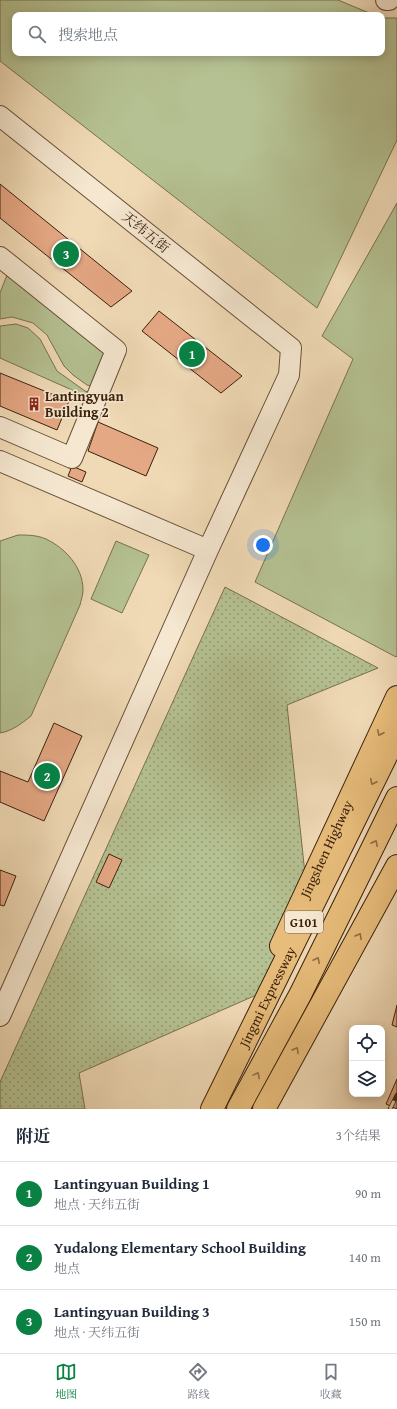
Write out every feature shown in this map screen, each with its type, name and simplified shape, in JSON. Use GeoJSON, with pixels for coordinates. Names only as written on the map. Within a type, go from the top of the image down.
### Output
{"type":"FeatureCollection","features":[{"type":"Feature","properties":{"kind":"main road","name":"Jingshen Highway"},"geometry":{"type":"LineString","coordinates":[[204,1109],[397,697]]}},
{"type":"Feature","properties":{"kind":"main road","name":"Jingmi Expressway"},"geometry":{"type":"LineString","coordinates":[[212,1109],[397,734]]}},
{"type":"Feature","properties":{"kind":"main road","name":"Jingmi Expressway"},"geometry":{"type":"LineString","coordinates":[[238,1109],[300,995],[397,798]]}},
{"type":"Feature","properties":{"kind":"main road"},"geometry":{"type":"LineString","coordinates":[[264,1109],[397,866]]}},
{"type":"Feature","properties":{"kind":"street","name":"天纬五街"},"geometry":{"type":"LineString","coordinates":[[0,116],[291,348],[289,375],[208,550]]}},
{"type":"Feature","properties":{"kind":"street"},"geometry":{"type":"LineString","coordinates":[[0,257],[116,350],[72,458],[0,427]]}},
{"type":"Feature","properties":{"kind":"street"},"geometry":{"type":"LineString","coordinates":[[0,461],[62,481],[208,550],[8,979],[0,1016]]}},
{"type":"Feature","properties":{"kind":"green space"},"geometry":{"type":"Polygon","coordinates":[[[0,0],[338,0],[367,12],[12,12],[12,56],[385,56],[385,18],[397,18],[397,140],[317,308],[0,61],[0,0]]]}},
{"type":"Feature","properties":{"kind":"green space"},"geometry":{"type":"Polygon","coordinates":[[[397,203],[396,657],[255,582],[353,359],[322,336],[397,203]]]}},
{"type":"Feature","properties":{"kind":"green space"},"geometry":{"type":"Polygon","coordinates":[[[7,275],[96,341],[107,358],[95,387],[87,385],[73,375],[64,366],[47,335],[33,323],[12,317],[0,319],[0,293],[7,275]]]}},
{"type":"Feature","properties":{"kind":"green space"},"geometry":{"type":"Polygon","coordinates":[[[16,324],[28,328],[40,339],[57,371],[85,391],[91,393],[90,398],[0,358],[0,326],[16,324]]]}},
{"type":"Feature","properties":{"kind":"green space"},"geometry":{"type":"Polygon","coordinates":[[[18,535],[46,539],[66,553],[72,559],[80,574],[83,592],[80,605],[31,716],[12,729],[0,733],[0,541],[18,535]]]}},
{"type":"Feature","properties":{"kind":"green space"},"geometry":{"type":"Polygon","coordinates":[[[116,541],[149,555],[122,613],[91,599],[116,541]]]}},
{"type":"Feature","properties":{"kind":"green space"},"geometry":{"type":"Polygon","coordinates":[[[225,587],[378,668],[287,705],[310,921],[279,985],[79,1073],[85,1109],[0,1109],[0,1082],[225,587]]]}},
{"type":"Feature","properties":{"kind":"building"},"geometry":{"type":"Polygon","coordinates":[[[0,184],[132,291],[111,307],[0,218],[0,184]]]}},
{"type":"Feature","properties":{"kind":"building"},"geometry":{"type":"Polygon","coordinates":[[[159,311],[242,376],[221,393],[142,331],[159,311]]]}},
{"type":"Feature","properties":{"kind":"building","name":"Lantingyuan Building 2"},"geometry":{"type":"Polygon","coordinates":[[[0,373],[69,401],[57,430],[0,406],[0,373]]]}},
{"type":"Feature","properties":{"kind":"building"},"geometry":{"type":"Polygon","coordinates":[[[98,422],[158,448],[146,476],[88,451],[98,422]]]}},
{"type":"Feature","properties":{"kind":"building"},"geometry":{"type":"Polygon","coordinates":[[[72,466],[86,472],[82,482],[68,476],[72,466]]]}},
{"type":"Feature","properties":{"kind":"building"},"geometry":{"type":"Polygon","coordinates":[[[54,723],[82,736],[44,821],[0,802],[0,771],[28,782],[54,723]]]}},
{"type":"Feature","properties":{"kind":"building"},"geometry":{"type":"Polygon","coordinates":[[[109,854],[122,860],[109,888],[96,882],[109,854]]]}},
{"type":"Feature","properties":{"kind":"building"},"geometry":{"type":"Polygon","coordinates":[[[0,870],[16,876],[4,906],[0,905],[0,870]]]}},
{"type":"Feature","properties":{"kind":"building"},"geometry":{"type":"Polygon","coordinates":[[[397,1005],[397,1027],[392,1025],[397,1005]]]}},
{"type":"Feature","properties":{"kind":"building"},"geometry":{"type":"Polygon","coordinates":[[[397,1079],[397,1109],[386,1104],[397,1079]]]}},
{"type":"Feature","properties":{"kind":"railway"},"geometry":{"type":"LineString","coordinates":[[390,1109],[397,1095]]}},
{"type":"Feature","properties":{"kind":"place","name":"Lantingyuan Building 3"},"geometry":{"type":"Point","coordinates":[66,254]}},
{"type":"Feature","properties":{"kind":"place","name":"Lantingyuan Building 1"},"geometry":{"type":"Point","coordinates":[192,354]}},
{"type":"Feature","properties":{"kind":"place","name":"Lantingyuan Building 2"},"geometry":{"type":"Point","coordinates":[34,404]}},
{"type":"Feature","properties":{"kind":"place","name":"Yudalong Elementary School Building"},"geometry":{"type":"Point","coordinates":[47,776]}}]}
